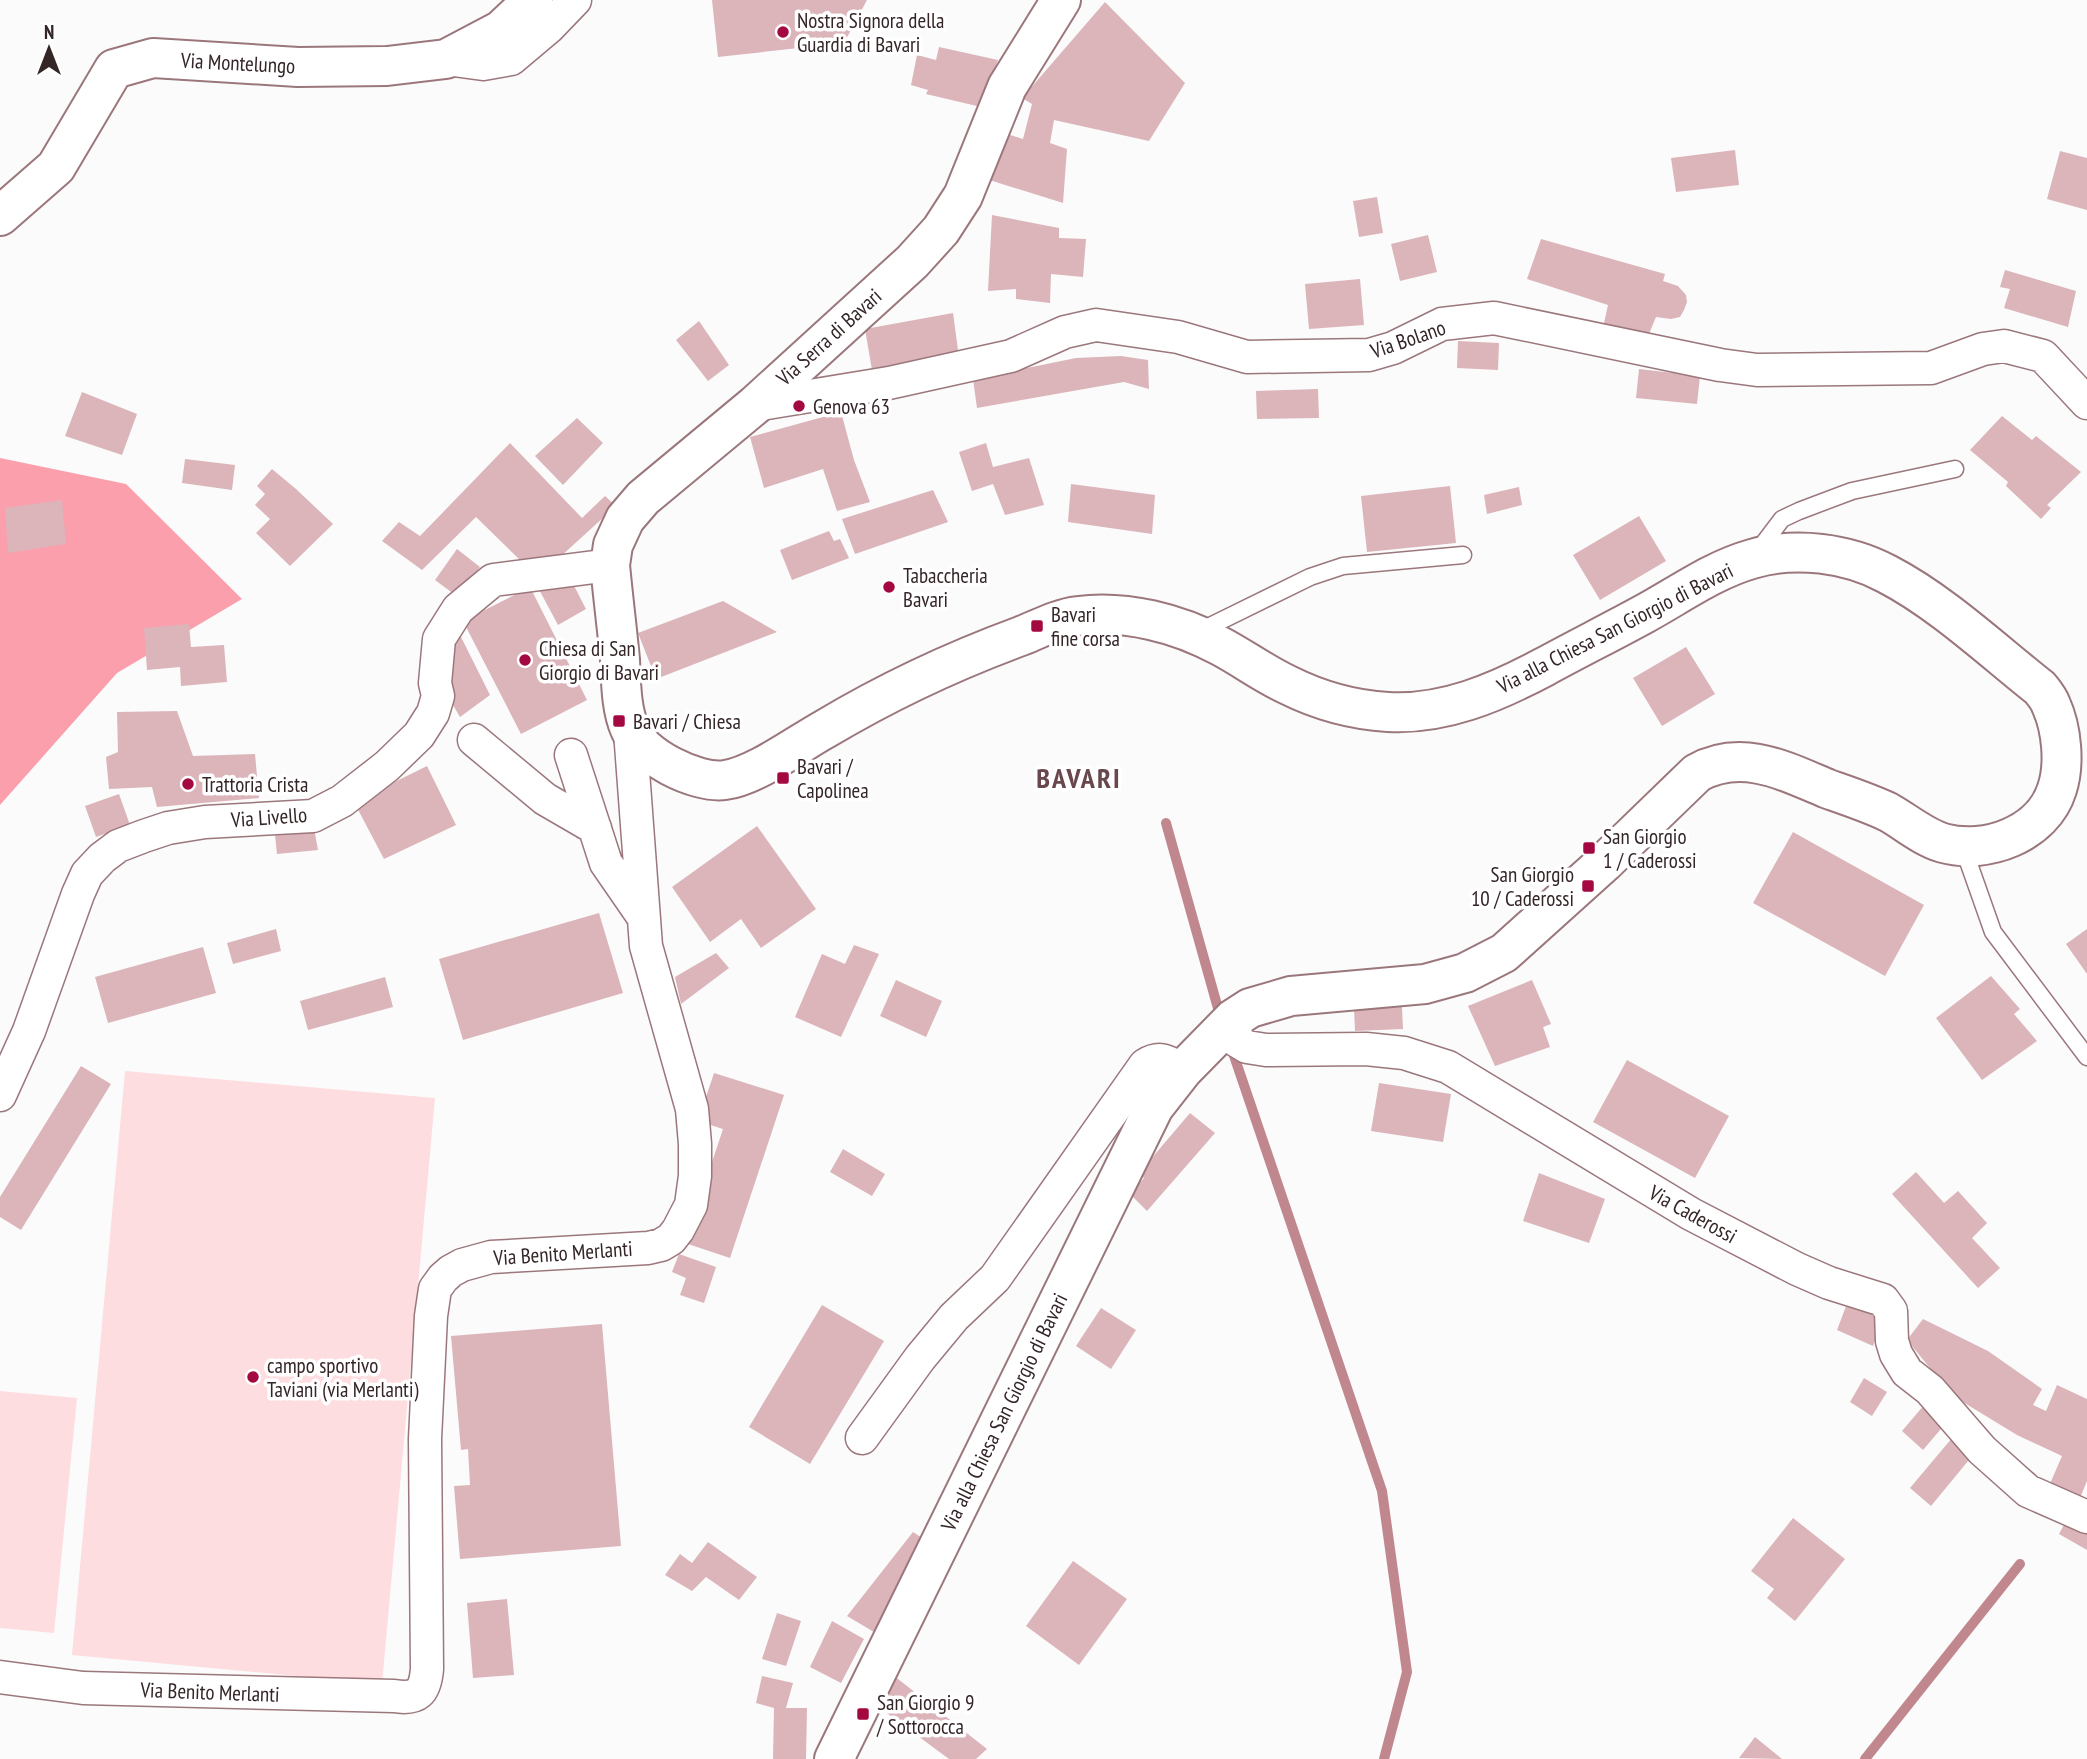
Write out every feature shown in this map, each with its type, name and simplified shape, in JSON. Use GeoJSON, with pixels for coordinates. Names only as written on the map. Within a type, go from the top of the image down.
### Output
{"type":"FeatureCollection","features":[{"type":"Feature","properties":{"kind":"street","name":"Via Montelungo"},"geometry":{"type":"LineString","coordinates":[[0,216],[56,166],[114,69],[153,58],[298,67],[387,66],[446,59],[501,30],[533,0]]}},
{"type":"Feature","properties":{"kind":"street"},"geometry":{"type":"LineString","coordinates":[[446,59],[482,64],[512,59],[550,27],[575,0]]}},
{"type":"Feature","properties":{"kind":"street","name":"Via Serra di Bavari"},"geometry":{"type":"LineString","coordinates":[[630,730],[622,695],[610,565],[613,545],[625,519],[643,498],[755,405],[912,262],[941,230],[963,196],[1007,87],[1061,0]]}},
{"type":"Feature","properties":{"kind":"street","name":"Via Bolano"},"geometry":{"type":"LineString","coordinates":[[755,405],[889,383],[1011,356],[1065,332],[1096,326],[1178,337],[1247,357],[1370,355],[1392,348],[1442,324],[1494,318],[1720,365],[1757,370],[1931,368],[1983,349],[2004,346],[2043,356],[2087,403]]}},
{"type":"Feature","properties":{"kind":"street","name":"Via alla Chiesa San Giorgio di Bavari"},"geometry":{"type":"LineString","coordinates":[[630,730],[648,751],[687,774],[706,780],[726,780],[750,772],[840,720],[963,658],[1072,616],[1105,614],[1172,625],[1195,634],[1289,686],[1324,700],[1389,712],[1430,710],[1463,703],[1508,686],[1700,581],[1752,558],[1794,552],[1834,556],[1862,563],[1886,573],[1925,597],[2040,688],[2051,705],[2057,724],[2060,744],[2060,779],[2057,792],[2036,823],[2003,841],[1964,847],[1942,843],[1888,813],[1778,768],[1730,761],[1712,765],[1697,773],[1604,863],[1504,953],[1484,965],[1446,980],[1425,984],[1291,996],[1250,1008],[1233,1019],[1183,1070],[1154,1107],[834,1759]]}},
{"type":"Feature","properties":{"kind":"street","name":"Via Livello"},"geometry":{"type":"LineString","coordinates":[[0,1095],[29,1031],[78,894],[87,874],[102,858],[118,846],[168,828],[205,822],[313,816],[342,801],[387,766],[419,735],[433,713],[438,696],[435,683],[439,639],[458,609],[493,580],[610,565]]}},
{"type":"Feature","properties":{"kind":"street","name":"Via Benito Merlanti"},"geometry":{"type":"LineString","coordinates":[[0,1677],[83,1688],[406,1698],[422,1690],[427,1669],[425,1439],[435,1290],[451,1270],[491,1257],[661,1245],[671,1239],[678,1230],[691,1205],[695,1176],[692,1109],[646,946],[630,730]]}},
{"type":"Feature","properties":{"kind":"street"},"geometry":{"type":"LineString","coordinates":[[474,740],[545,799],[595,828]]}},
{"type":"Feature","properties":{"kind":"street"},"geometry":{"type":"LineString","coordinates":[[571,755],[606,863],[644,919]]}},
{"type":"Feature","properties":{"kind":"street","name":"Via Caderossi"},"geometry":{"type":"LineString","coordinates":[[1233,1019],[1237,1041],[1247,1047],[1266,1050],[1366,1049],[1404,1053],[1448,1068],[1691,1214],[1797,1269],[1829,1283],[1884,1300],[1891,1311],[1892,1341],[1906,1372],[1930,1390],[1982,1450],[2028,1491],[2087,1517]]}},
{"type":"Feature","properties":{"kind":"street"},"geometry":{"type":"LineString","coordinates":[[862,1438],[920,1358],[954,1317],[995,1278],[1145,1065],[1154,1059],[1165,1060],[1183,1070]]}},
{"type":"Feature","properties":{"kind":"lane"},"geometry":{"type":"LineString","coordinates":[[1752,558],[1782,519],[1799,511],[1852,491],[1955,469]]}},
{"type":"Feature","properties":{"kind":"lane"},"geometry":{"type":"LineString","coordinates":[[1195,634],[1310,577],[1343,566],[1463,555]]}},
{"type":"Feature","properties":{"kind":"lane"},"geometry":{"type":"LineString","coordinates":[[1964,847],[1993,932],[2087,1057]]}},
{"type":"Feature","properties":{"kind":"shaded area"},"geometry":{"type":"Polygon","coordinates":[[[0,458],[126,484],[242,599],[117,673],[0,805],[0,458]]]}},
{"type":"Feature","properties":{"kind":"shaded area","name":"campo sportivo Taviani (via Merlanti)"},"geometry":{"type":"Polygon","coordinates":[[[125,1071],[435,1098],[382,1684],[72,1655],[125,1071]]]}},
{"type":"Feature","properties":{"kind":"shaded area"},"geometry":{"type":"Polygon","coordinates":[[[0,1391],[77,1398],[54,1633],[0,1628],[0,1391]]]}},
{"type":"Feature","properties":{"kind":"building","name":"Nostra Signora della Guardia di Bavari"},"geometry":{"type":"Polygon","coordinates":[[[712,0],[867,0],[844,43],[718,57],[712,0]]]}},
{"type":"Feature","properties":{"kind":"building"},"geometry":{"type":"Polygon","coordinates":[[[1105,2],[1185,83],[1149,141],[1054,120],[1050,143],[1067,149],[1063,203],[983,178],[1001,132],[1023,139],[1032,104],[1022,98],[1105,2]]]}},
{"type":"Feature","properties":{"kind":"building"},"geometry":{"type":"Polygon","coordinates":[[[939,47],[998,60],[981,107],[926,94],[928,90],[911,85],[917,55],[936,60],[939,47]]]}},
{"type":"Feature","properties":{"kind":"building"},"geometry":{"type":"Polygon","coordinates":[[[1735,150],[1739,185],[1676,192],[1671,158],[1735,150]]]}},
{"type":"Feature","properties":{"kind":"building"},"geometry":{"type":"Polygon","coordinates":[[[2060,151],[2087,158],[2087,210],[2047,199],[2060,151]]]}},
{"type":"Feature","properties":{"kind":"building"},"geometry":{"type":"Polygon","coordinates":[[[1377,197],[1383,233],[1359,237],[1353,201],[1377,197]]]}},
{"type":"Feature","properties":{"kind":"building"},"geometry":{"type":"Polygon","coordinates":[[[992,215],[1059,228],[1059,238],[1086,239],[1083,277],[1051,274],[1050,303],[1016,299],[1016,289],[988,291],[992,215]]]}},
{"type":"Feature","properties":{"kind":"building"},"geometry":{"type":"Polygon","coordinates":[[[1428,235],[1437,272],[1400,281],[1391,244],[1428,235]]]}},
{"type":"Feature","properties":{"kind":"building"},"geometry":{"type":"Polygon","coordinates":[[[1541,239],[1665,274],[1663,281],[1678,286],[1686,295],[1684,310],[1680,317],[1656,317],[1644,346],[1602,332],[1608,305],[1527,279],[1541,239]]]}},
{"type":"Feature","properties":{"kind":"building"},"geometry":{"type":"Polygon","coordinates":[[[2005,270],[2076,291],[2068,327],[2004,308],[2010,289],[2000,287],[2005,270]]]}},
{"type":"Feature","properties":{"kind":"building"},"geometry":{"type":"Polygon","coordinates":[[[1360,279],[1364,325],[1309,329],[1305,284],[1360,279]]]}},
{"type":"Feature","properties":{"kind":"building"},"geometry":{"type":"Polygon","coordinates":[[[953,313],[960,365],[874,382],[865,329],[953,313]]]}},
{"type":"Feature","properties":{"kind":"building"},"geometry":{"type":"Polygon","coordinates":[[[699,321],[729,365],[708,381],[676,340],[699,321]]]}},
{"type":"Feature","properties":{"kind":"building"},"geometry":{"type":"Polygon","coordinates":[[[1458,341],[1499,343],[1498,370],[1457,368],[1458,341]]]}},
{"type":"Feature","properties":{"kind":"building"},"geometry":{"type":"Polygon","coordinates":[[[1121,356],[1148,360],[1149,389],[1124,382],[977,408],[972,372],[1008,372],[1076,358],[1121,356]]]}},
{"type":"Feature","properties":{"kind":"building"},"geometry":{"type":"Polygon","coordinates":[[[1639,369],[1700,376],[1697,404],[1636,398],[1639,369]]]}},
{"type":"Feature","properties":{"kind":"building"},"geometry":{"type":"Polygon","coordinates":[[[1318,389],[1319,418],[1257,419],[1256,391],[1318,389]]]}},
{"type":"Feature","properties":{"kind":"building"},"geometry":{"type":"Polygon","coordinates":[[[82,392],[137,414],[122,455],[65,436],[82,392]]]}},
{"type":"Feature","properties":{"kind":"building"},"geometry":{"type":"Polygon","coordinates":[[[841,412],[854,460],[870,502],[837,511],[823,469],[764,488],[750,437],[841,412]]]}},
{"type":"Feature","properties":{"kind":"building"},"geometry":{"type":"Polygon","coordinates":[[[2002,416],[2032,440],[2036,436],[2081,472],[2047,505],[2051,508],[2041,519],[2006,486],[2008,482],[1970,450],[2002,416]]]}},
{"type":"Feature","properties":{"kind":"building"},"geometry":{"type":"Polygon","coordinates":[[[577,418],[603,443],[563,485],[535,456],[577,418]]]}},
{"type":"Feature","properties":{"kind":"building"},"geometry":{"type":"Polygon","coordinates":[[[510,443],[582,518],[605,496],[616,506],[548,568],[526,566],[476,517],[422,570],[382,541],[399,522],[420,536],[510,443]]]}},
{"type":"Feature","properties":{"kind":"building"},"geometry":{"type":"Polygon","coordinates":[[[986,443],[993,467],[1029,458],[1044,505],[1005,515],[993,484],[972,491],[959,452],[986,443]]]}},
{"type":"Feature","properties":{"kind":"building"},"geometry":{"type":"Polygon","coordinates":[[[185,459],[235,465],[232,490],[182,483],[185,459]]]}},
{"type":"Feature","properties":{"kind":"building"},"geometry":{"type":"Polygon","coordinates":[[[272,469],[333,524],[290,566],[256,533],[270,519],[255,505],[265,494],[257,486],[272,469]]]}},
{"type":"Feature","properties":{"kind":"building"},"geometry":{"type":"Polygon","coordinates":[[[1071,484],[1155,495],[1152,534],[1068,522],[1071,484]]]}},
{"type":"Feature","properties":{"kind":"building"},"geometry":{"type":"Polygon","coordinates":[[[1450,486],[1456,543],[1367,552],[1361,496],[1450,486]]]}},
{"type":"Feature","properties":{"kind":"building"},"geometry":{"type":"Polygon","coordinates":[[[1519,487],[1522,505],[1487,514],[1484,495],[1519,487]]]}},
{"type":"Feature","properties":{"kind":"building"},"geometry":{"type":"Polygon","coordinates":[[[933,490],[948,522],[855,554],[842,519],[933,490]]]}},
{"type":"Feature","properties":{"kind":"building"},"geometry":{"type":"Polygon","coordinates":[[[62,500],[66,544],[8,553],[5,508],[62,500]]]}},
{"type":"Feature","properties":{"kind":"building"},"geometry":{"type":"Polygon","coordinates":[[[1639,516],[1666,561],[1600,600],[1573,555],[1639,516]]]}},
{"type":"Feature","properties":{"kind":"building"},"geometry":{"type":"Polygon","coordinates":[[[829,531],[834,541],[840,539],[849,558],[792,580],[780,550],[829,531]]]}},
{"type":"Feature","properties":{"kind":"building"},"geometry":{"type":"Polygon","coordinates":[[[457,549],[480,567],[458,597],[435,580],[457,549]]]}},
{"type":"Feature","properties":{"kind":"building"},"geometry":{"type":"Polygon","coordinates":[[[570,578],[586,609],[558,625],[535,582],[570,578]]]}},
{"type":"Feature","properties":{"kind":"building","name":"Chiesa di San Giorgio di Bavari"},"geometry":{"type":"Polygon","coordinates":[[[530,587],[587,700],[521,734],[463,621],[530,587]]]}},
{"type":"Feature","properties":{"kind":"building"},"geometry":{"type":"Polygon","coordinates":[[[723,601],[777,632],[656,679],[638,633],[723,601]]]}},
{"type":"Feature","properties":{"kind":"building"},"geometry":{"type":"Polygon","coordinates":[[[189,624],[191,647],[224,645],[227,682],[181,686],[180,667],[147,670],[144,628],[189,624]]]}},
{"type":"Feature","properties":{"kind":"building"},"geometry":{"type":"Polygon","coordinates":[[[460,635],[490,695],[460,717],[440,683],[460,635]]]}},
{"type":"Feature","properties":{"kind":"building"},"geometry":{"type":"Polygon","coordinates":[[[1686,647],[1715,694],[1662,726],[1633,678],[1686,647]]]}},
{"type":"Feature","properties":{"kind":"building"},"geometry":{"type":"Polygon","coordinates":[[[177,711],[193,756],[255,754],[259,798],[157,807],[152,787],[109,789],[106,757],[118,752],[117,712],[177,711]]]}},
{"type":"Feature","properties":{"kind":"building"},"geometry":{"type":"Polygon","coordinates":[[[427,766],[456,825],[384,859],[354,802],[427,766]]]}},
{"type":"Feature","properties":{"kind":"building"},"geometry":{"type":"Polygon","coordinates":[[[119,794],[130,825],[96,837],[85,806],[119,794]]]}},
{"type":"Feature","properties":{"kind":"building"},"geometry":{"type":"Polygon","coordinates":[[[313,823],[318,850],[277,854],[274,825],[313,823]]]}},
{"type":"Feature","properties":{"kind":"building"},"geometry":{"type":"Polygon","coordinates":[[[757,826],[816,909],[761,948],[741,919],[710,942],[672,887],[757,826]]]}},
{"type":"Feature","properties":{"kind":"building"},"geometry":{"type":"Polygon","coordinates":[[[1793,832],[1924,905],[1885,976],[1753,903],[1793,832]]]}},
{"type":"Feature","properties":{"kind":"building"},"geometry":{"type":"Polygon","coordinates":[[[599,913],[623,993],[463,1040],[439,959],[599,913]]]}},
{"type":"Feature","properties":{"kind":"building"},"geometry":{"type":"Polygon","coordinates":[[[276,929],[281,951],[233,964],[227,943],[276,929]]]}},
{"type":"Feature","properties":{"kind":"building"},"geometry":{"type":"Polygon","coordinates":[[[2087,929],[2087,974],[2066,944],[2087,929]]]}},
{"type":"Feature","properties":{"kind":"building"},"geometry":{"type":"Polygon","coordinates":[[[854,945],[879,954],[841,1037],[795,1017],[822,954],[845,964],[854,945]]]}},
{"type":"Feature","properties":{"kind":"building"},"geometry":{"type":"Polygon","coordinates":[[[203,947],[216,993],[108,1023],[95,977],[203,947]]]}},
{"type":"Feature","properties":{"kind":"building"},"geometry":{"type":"Polygon","coordinates":[[[716,953],[729,968],[681,1004],[675,977],[716,953]]]}},
{"type":"Feature","properties":{"kind":"building"},"geometry":{"type":"Polygon","coordinates":[[[1991,976],[2020,1009],[2014,1014],[2037,1041],[1982,1080],[1936,1018],[1991,976]]]}},
{"type":"Feature","properties":{"kind":"building"},"geometry":{"type":"Polygon","coordinates":[[[385,977],[393,1007],[308,1030],[300,1001],[385,977]]]}},
{"type":"Feature","properties":{"kind":"building"},"geometry":{"type":"Polygon","coordinates":[[[896,980],[942,1001],[926,1037],[880,1016],[896,980]]]}},
{"type":"Feature","properties":{"kind":"building"},"geometry":{"type":"Polygon","coordinates":[[[1532,980],[1551,1024],[1543,1027],[1550,1047],[1495,1066],[1468,1006],[1532,980]]]}},
{"type":"Feature","properties":{"kind":"building"},"geometry":{"type":"Polygon","coordinates":[[[1402,1007],[1403,1029],[1355,1031],[1354,1009],[1402,1007]]]}},
{"type":"Feature","properties":{"kind":"building"},"geometry":{"type":"Polygon","coordinates":[[[1627,1060],[1729,1116],[1695,1178],[1593,1122],[1627,1060]]]}},
{"type":"Feature","properties":{"kind":"building"},"geometry":{"type":"Polygon","coordinates":[[[81,1066],[111,1084],[21,1230],[0,1217],[0,1197],[81,1066]]]}},
{"type":"Feature","properties":{"kind":"building"},"geometry":{"type":"Polygon","coordinates":[[[714,1073],[784,1095],[730,1258],[685,1243],[723,1129],[698,1121],[714,1073]]]}},
{"type":"Feature","properties":{"kind":"building"},"geometry":{"type":"Polygon","coordinates":[[[1379,1083],[1451,1094],[1443,1142],[1371,1131],[1379,1083]]]}},
{"type":"Feature","properties":{"kind":"building"},"geometry":{"type":"Polygon","coordinates":[[[1190,1113],[1215,1133],[1147,1211],[1130,1194],[1144,1178],[1139,1173],[1190,1113]]]}},
{"type":"Feature","properties":{"kind":"building"},"geometry":{"type":"Polygon","coordinates":[[[843,1149],[885,1174],[872,1196],[830,1172],[843,1149]]]}},
{"type":"Feature","properties":{"kind":"building"},"geometry":{"type":"Polygon","coordinates":[[[1916,1172],[1944,1203],[1958,1191],[1987,1223],[1972,1238],[2000,1268],[1978,1288],[1892,1194],[1916,1172]]]}},
{"type":"Feature","properties":{"kind":"building"},"geometry":{"type":"Polygon","coordinates":[[[1539,1173],[1605,1199],[1589,1243],[1523,1221],[1539,1173]]]}},
{"type":"Feature","properties":{"kind":"building"},"geometry":{"type":"Polygon","coordinates":[[[679,1254],[716,1267],[704,1303],[680,1295],[686,1278],[672,1272],[679,1254]]]}},
{"type":"Feature","properties":{"kind":"building"},"geometry":{"type":"Polygon","coordinates":[[[1848,1301],[1883,1319],[1873,1346],[1837,1330],[1848,1301]]]}},
{"type":"Feature","properties":{"kind":"building"},"geometry":{"type":"Polygon","coordinates":[[[822,1305],[884,1341],[810,1464],[749,1427],[822,1305]]]}},
{"type":"Feature","properties":{"kind":"building"},"geometry":{"type":"Polygon","coordinates":[[[1101,1308],[1136,1330],[1111,1369],[1076,1346],[1101,1308]]]}},
{"type":"Feature","properties":{"kind":"building"},"geometry":{"type":"Polygon","coordinates":[[[1923,1319],[1988,1351],[2042,1389],[2033,1405],[2046,1411],[2057,1385],[2087,1399],[2087,1481],[2080,1498],[2049,1486],[2062,1456],[2017,1435],[1953,1396],[1907,1340],[1923,1319]]]}},
{"type":"Feature","properties":{"kind":"building"},"geometry":{"type":"Polygon","coordinates":[[[602,1324],[621,1546],[460,1559],[454,1486],[470,1485],[468,1449],[461,1450],[451,1336],[602,1324]]]}},
{"type":"Feature","properties":{"kind":"building"},"geometry":{"type":"Polygon","coordinates":[[[1864,1378],[1887,1392],[1872,1416],[1850,1402],[1864,1378]]]}},
{"type":"Feature","properties":{"kind":"building"},"geometry":{"type":"Polygon","coordinates":[[[1925,1404],[1946,1423],[1923,1450],[1902,1431],[1925,1404]]]}},
{"type":"Feature","properties":{"kind":"building"},"geometry":{"type":"Polygon","coordinates":[[[1952,1438],[1973,1455],[1931,1506],[1910,1488],[1952,1438]]]}},
{"type":"Feature","properties":{"kind":"building"},"geometry":{"type":"Polygon","coordinates":[[[1793,1518],[1845,1559],[1795,1621],[1767,1598],[1774,1589],[1751,1571],[1793,1518]]]}},
{"type":"Feature","properties":{"kind":"building"},"geometry":{"type":"Polygon","coordinates":[[[2067,1519],[2087,1529],[2087,1550],[2059,1534],[2067,1519]]]}},
{"type":"Feature","properties":{"kind":"building"},"geometry":{"type":"Polygon","coordinates":[[[913,1532],[927,1541],[879,1635],[847,1616],[913,1532]]]}},
{"type":"Feature","properties":{"kind":"building"},"geometry":{"type":"Polygon","coordinates":[[[708,1542],[757,1577],[739,1600],[706,1577],[692,1591],[665,1575],[680,1554],[692,1563],[708,1542]]]}},
{"type":"Feature","properties":{"kind":"building"},"geometry":{"type":"Polygon","coordinates":[[[1073,1561],[1127,1599],[1079,1665],[1026,1626],[1073,1561]]]}},
{"type":"Feature","properties":{"kind":"building"},"geometry":{"type":"Polygon","coordinates":[[[507,1599],[514,1675],[473,1678],[467,1603],[507,1599]]]}},
{"type":"Feature","properties":{"kind":"building"},"geometry":{"type":"Polygon","coordinates":[[[777,1613],[801,1621],[786,1666],[762,1659],[777,1613]]]}},
{"type":"Feature","properties":{"kind":"building"},"geometry":{"type":"Polygon","coordinates":[[[832,1621],[864,1639],[841,1683],[810,1667],[832,1621]]]}},
{"type":"Feature","properties":{"kind":"building"},"geometry":{"type":"Polygon","coordinates":[[[893,1675],[987,1749],[976,1759],[949,1759],[876,1705],[893,1675]]]}},
{"type":"Feature","properties":{"kind":"building"},"geometry":{"type":"Polygon","coordinates":[[[762,1676],[793,1683],[786,1708],[807,1708],[806,1759],[773,1759],[774,1708],[756,1703],[762,1676]]]}},
{"type":"Feature","properties":{"kind":"building"},"geometry":{"type":"Polygon","coordinates":[[[1755,1737],[1782,1759],[1739,1758],[1755,1737]]]}},
{"type":"Feature","properties":{"kind":"waterway"},"geometry":{"type":"LineString","coordinates":[[1166,823],[1221,1019]]}},
{"type":"Feature","properties":{"kind":"waterway"},"geometry":{"type":"LineString","coordinates":[[1230,1044],[1382,1491],[1407,1672],[1384,1759]]}},
{"type":"Feature","properties":{"kind":"waterway"},"geometry":{"type":"LineString","coordinates":[[1865,1759],[2020,1564]]}},
{"type":"Feature","properties":{"kind":"place","name":"Nostra Signora della Guardia di Bavari"},"geometry":{"type":"Point","coordinates":[783,32]}},
{"type":"Feature","properties":{"kind":"place","name":"Genova 63"},"geometry":{"type":"Point","coordinates":[799,406]}},
{"type":"Feature","properties":{"kind":"place","name":"Tabaccheria Bavari"},"geometry":{"type":"Point","coordinates":[889,587]}},
{"type":"Feature","properties":{"kind":"place","name":"Bavari fine corsa"},"geometry":{"type":"Point","coordinates":[1037,626]}},
{"type":"Feature","properties":{"kind":"place","name":"Chiesa di San Giorgio di Bavari"},"geometry":{"type":"Point","coordinates":[525,660]}},
{"type":"Feature","properties":{"kind":"place","name":"Bavari / Chiesa"},"geometry":{"type":"Point","coordinates":[619,721]}},
{"type":"Feature","properties":{"kind":"place","name":"Bavari / Capolinea"},"geometry":{"type":"Point","coordinates":[783,778]}},
{"type":"Feature","properties":{"kind":"place","name":"Trattoria Crista"},"geometry":{"type":"Point","coordinates":[188,784]}},
{"type":"Feature","properties":{"kind":"place","name":"San Giorgio 1 / Caderossi"},"geometry":{"type":"Point","coordinates":[1589,848]}},
{"type":"Feature","properties":{"kind":"place","name":"San Giorgio 10 / Caderossi"},"geometry":{"type":"Point","coordinates":[1588,886]}},
{"type":"Feature","properties":{"kind":"place","name":"campo sportivo Taviani (via Merlanti)"},"geometry":{"type":"Point","coordinates":[253,1377]}},
{"type":"Feature","properties":{"kind":"place","name":"San Giorgio 9 / Sottorocca"},"geometry":{"type":"Point","coordinates":[863,1714]}},
{"type":"Feature","properties":{"kind":"district","name":"BAVARI"},"geometry":{"type":"Point","coordinates":[1079,777]}}]}
